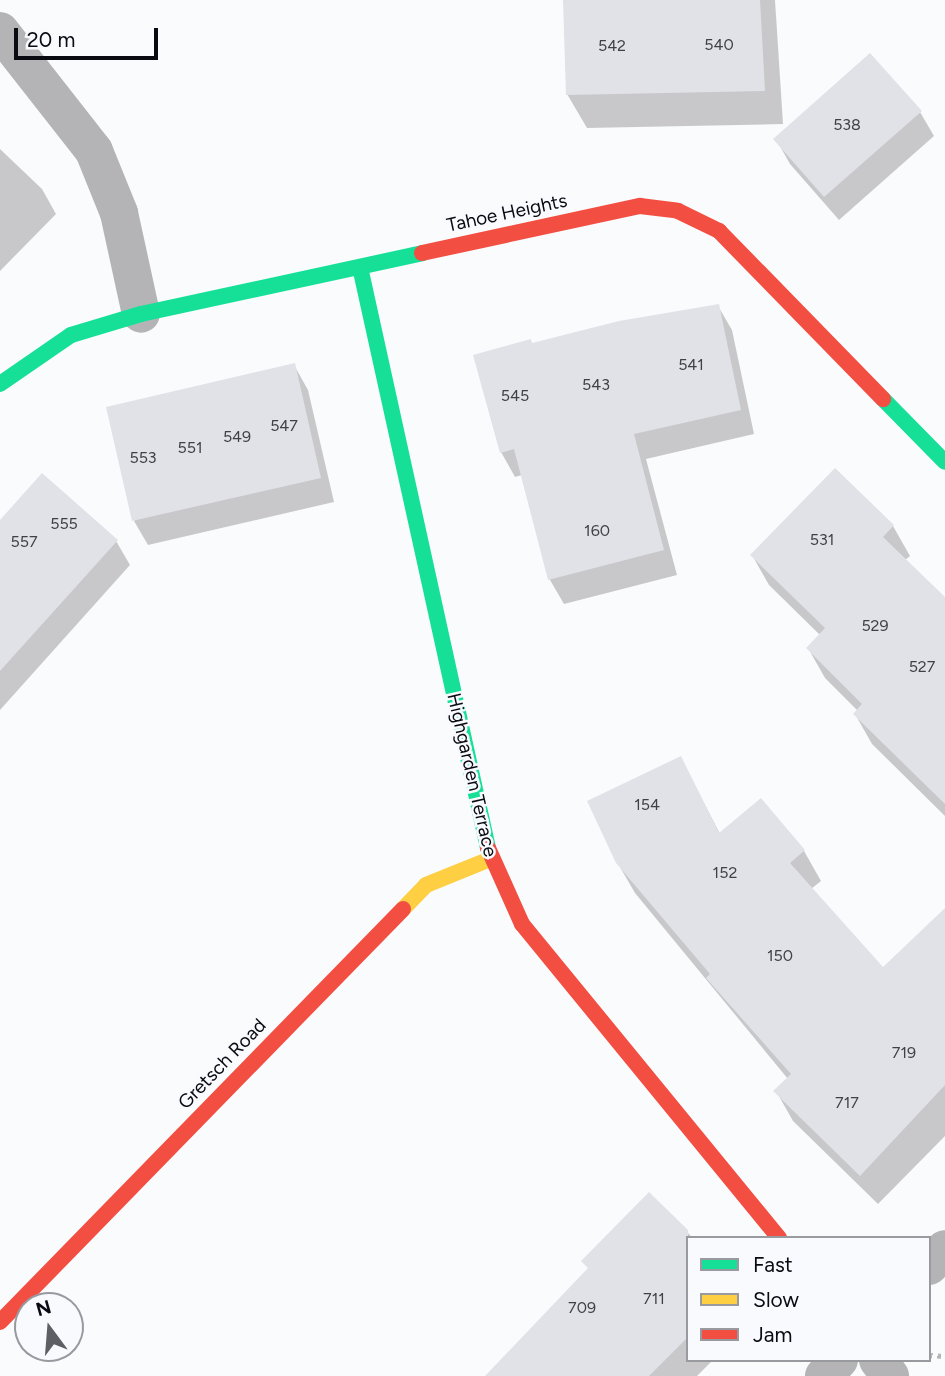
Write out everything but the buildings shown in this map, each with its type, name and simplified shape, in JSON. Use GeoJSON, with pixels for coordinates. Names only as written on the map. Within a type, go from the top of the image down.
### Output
{"type":"FeatureCollection","features":[{"type":"Feature","properties":{"kind":"street"},"geometry":{"type":"LineString","coordinates":[[0,31],[94,151],[119,213],[141,314]]}},
{"type":"Feature","properties":{"kind":"street","name":"Tahoe Heights"},"geometry":{"type":"LineString","coordinates":[[0,384],[36,355],[71,335],[141,314],[640,206],[678,211],[719,231],[945,463]]}},
{"type":"Feature","properties":{"kind":"street","name":"Highgarden Terrace"},"geometry":{"type":"LineString","coordinates":[[360,267],[489,859],[522,924],[777,1236]]}},
{"type":"Feature","properties":{"kind":"street","name":"Gretsch Road"},"geometry":{"type":"LineString","coordinates":[[0,1322],[426,885],[489,859]]}},
{"type":"Feature","properties":{"kind":"street"},"geometry":{"type":"LineString","coordinates":[[931,1264],[945,1249]]}},
{"type":"Feature","properties":{"kind":"street"},"geometry":{"type":"LineString","coordinates":[[824,1376],[837,1362]]}},
{"type":"Feature","properties":{"kind":"traffic: fast"},"geometry":{"type":"LineString","coordinates":[[0,384],[71,335],[141,314],[422,253]]}},
{"type":"Feature","properties":{"kind":"traffic: fast"},"geometry":{"type":"LineString","coordinates":[[360,267],[488,848]]}},
{"type":"Feature","properties":{"kind":"traffic: fast"},"geometry":{"type":"LineString","coordinates":[[883,399],[945,462]]}},
{"type":"Feature","properties":{"kind":"traffic: slow"},"geometry":{"type":"LineString","coordinates":[[403,909],[426,885],[490,859]]}},
{"type":"Feature","properties":{"kind":"traffic: jam"},"geometry":{"type":"LineString","coordinates":[[422,253],[640,206],[678,211],[719,231],[883,399]]}},
{"type":"Feature","properties":{"kind":"traffic: jam"},"geometry":{"type":"LineString","coordinates":[[488,848],[522,924],[777,1236]]}},
{"type":"Feature","properties":{"kind":"traffic: jam"},"geometry":{"type":"LineString","coordinates":[[0,1322],[403,909]]}}]}
